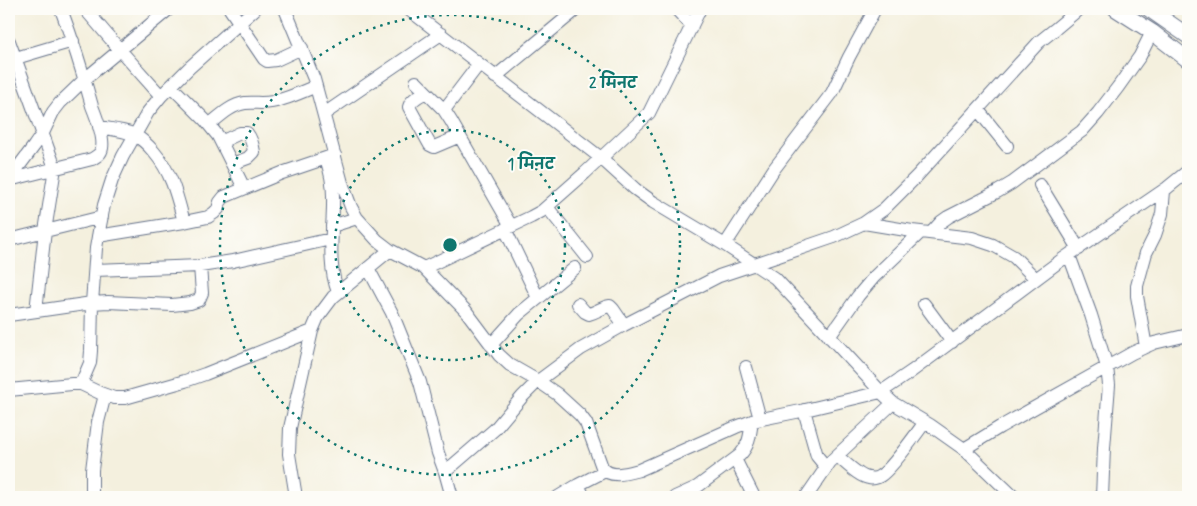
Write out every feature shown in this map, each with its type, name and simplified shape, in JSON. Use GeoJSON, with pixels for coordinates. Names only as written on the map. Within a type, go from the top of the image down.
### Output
{"type":"FeatureCollection","features":[{"type":"Feature","properties":{"kind":"main road"},"geometry":{"type":"LineString","coordinates":[[1116,9],[1152,32],[1188,60]]}},
{"type":"Feature","properties":{"kind":"main road"},"geometry":{"type":"LineString","coordinates":[[1150,9],[1188,36]]}},
{"type":"Feature","properties":{"kind":"street"},"geometry":{"type":"LineString","coordinates":[[9,180],[92,159],[99,155],[102,149],[99,127],[85,79],[61,9]]}},
{"type":"Feature","properties":{"kind":"street"},"geometry":{"type":"LineString","coordinates":[[85,9],[161,96]]}},
{"type":"Feature","properties":{"kind":"street"},"geometry":{"type":"LineString","coordinates":[[230,9],[267,61],[276,60],[302,48]]}},
{"type":"Feature","properties":{"kind":"street"},"geometry":{"type":"LineString","coordinates":[[81,384],[90,363],[92,303],[98,236],[112,180],[123,156],[148,112],[161,96],[255,9]]}},
{"type":"Feature","properties":{"kind":"street"},"geometry":{"type":"LineString","coordinates":[[285,9],[302,48],[324,114],[333,196],[333,272],[334,283],[338,292]]}},
{"type":"Feature","properties":{"kind":"street"},"geometry":{"type":"LineString","coordinates":[[408,9],[601,158],[635,189],[775,278],[893,403],[925,422],[964,450],[1014,497]]}},
{"type":"Feature","properties":{"kind":"street"},"geometry":{"type":"LineString","coordinates":[[496,77],[577,9]]}},
{"type":"Feature","properties":{"kind":"street"},"geometry":{"type":"LineString","coordinates":[[676,9],[692,26]]}},
{"type":"Feature","properties":{"kind":"street"},"geometry":{"type":"LineString","coordinates":[[424,268],[542,211],[649,113],[700,9]]}},
{"type":"Feature","properties":{"kind":"street"},"geometry":{"type":"LineString","coordinates":[[725,245],[774,169],[832,93],[876,9]]}},
{"type":"Feature","properties":{"kind":"street"},"geometry":{"type":"LineString","coordinates":[[445,472],[495,429],[538,381],[581,349],[719,276],[834,237],[864,223],[884,209],[917,176],[1039,42],[1079,9]]}},
{"type":"Feature","properties":{"kind":"street"},"geometry":{"type":"LineString","coordinates":[[9,180],[60,104],[85,79],[163,11]]}},
{"type":"Feature","properties":{"kind":"street"},"geometry":{"type":"LineString","coordinates":[[829,337],[874,277],[926,232],[948,217],[1012,183],[1082,131],[1098,113],[1140,56],[1152,32]]}},
{"type":"Feature","properties":{"kind":"street"},"geometry":{"type":"LineString","coordinates":[[324,114],[440,34]]}},
{"type":"Feature","properties":{"kind":"street"},"geometry":{"type":"LineString","coordinates":[[12,59],[72,40]]}},
{"type":"Feature","properties":{"kind":"street"},"geometry":{"type":"LineString","coordinates":[[9,41],[12,59],[54,168],[36,311]]}},
{"type":"Feature","properties":{"kind":"street"},"geometry":{"type":"LineString","coordinates":[[444,110],[480,64]]}},
{"type":"Feature","properties":{"kind":"street"},"geometry":{"type":"LineString","coordinates":[[416,82],[444,110],[460,136],[508,228],[538,298]]}},
{"type":"Feature","properties":{"kind":"street"},"geometry":{"type":"LineString","coordinates":[[171,86],[209,125],[221,142],[244,188]]}},
{"type":"Feature","properties":{"kind":"street"},"geometry":{"type":"LineString","coordinates":[[209,125],[229,109],[239,104],[275,101],[316,86]]}},
{"type":"Feature","properties":{"kind":"street"},"geometry":{"type":"LineString","coordinates":[[426,92],[413,99],[409,106],[430,145],[434,147],[442,145],[460,136]]}},
{"type":"Feature","properties":{"kind":"street"},"geometry":{"type":"LineString","coordinates":[[978,110],[1007,146]]}},
{"type":"Feature","properties":{"kind":"street"},"geometry":{"type":"LineString","coordinates":[[99,127],[135,135],[148,145],[166,167],[175,189],[184,222]]}},
{"type":"Feature","properties":{"kind":"street"},"geometry":{"type":"LineString","coordinates":[[221,142],[240,133],[247,133],[249,135],[254,152],[248,158],[232,164]]}},
{"type":"Feature","properties":{"kind":"street"},"geometry":{"type":"LineString","coordinates":[[98,236],[208,217],[218,209],[224,197],[330,156]]}},
{"type":"Feature","properties":{"kind":"street"},"geometry":{"type":"LineString","coordinates":[[330,156],[357,218],[377,240],[390,250],[424,268],[466,311],[499,355],[510,365],[538,381],[564,400],[586,423],[602,468],[611,474],[625,474],[639,470],[756,420],[881,392],[912,372],[1074,252],[1164,191],[1188,171]]}},
{"type":"Feature","properties":{"kind":"street"},"geometry":{"type":"LineString","coordinates":[[1040,185],[1074,252],[1107,366],[1109,385],[1102,497]]}},
{"type":"Feature","properties":{"kind":"street"},"geometry":{"type":"LineString","coordinates":[[1146,347],[1138,286],[1146,252],[1155,236],[1162,214],[1164,191]]}},
{"type":"Feature","properties":{"kind":"street"},"geometry":{"type":"LineString","coordinates":[[547,207],[587,257]]}},
{"type":"Feature","properties":{"kind":"street"},"geometry":{"type":"LineString","coordinates":[[9,240],[102,218]]}},
{"type":"Feature","properties":{"kind":"street"},"geometry":{"type":"LineString","coordinates":[[332,226],[357,218]]}},
{"type":"Feature","properties":{"kind":"street"},"geometry":{"type":"LineString","coordinates":[[864,223],[972,238],[993,245],[1014,257],[1036,280]]}},
{"type":"Feature","properties":{"kind":"street"},"geometry":{"type":"LineString","coordinates":[[95,270],[200,266],[233,261],[332,239]]}},
{"type":"Feature","properties":{"kind":"street"},"geometry":{"type":"LineString","coordinates":[[296,497],[289,454],[290,428],[312,331],[318,317],[338,292],[390,250]]}},
{"type":"Feature","properties":{"kind":"street"},"geometry":{"type":"LineString","coordinates":[[9,315],[92,303],[172,305],[190,303],[199,300],[202,293],[200,266]]}},
{"type":"Feature","properties":{"kind":"street"},"geometry":{"type":"LineString","coordinates":[[368,268],[392,313],[420,382],[438,453],[452,497]]}},
{"type":"Feature","properties":{"kind":"street"},"geometry":{"type":"LineString","coordinates":[[491,345],[519,314],[575,268]]}},
{"type":"Feature","properties":{"kind":"street"},"geometry":{"type":"LineString","coordinates":[[578,304],[589,314],[605,306],[610,306],[624,325]]}},
{"type":"Feature","properties":{"kind":"street"},"geometry":{"type":"LineString","coordinates":[[924,304],[952,342]]}},
{"type":"Feature","properties":{"kind":"street"},"geometry":{"type":"LineString","coordinates":[[9,390],[81,384],[114,398],[125,398],[185,381],[312,331]]}},
{"type":"Feature","properties":{"kind":"street"},"geometry":{"type":"LineString","coordinates":[[964,450],[1000,427],[1107,366],[1154,343],[1188,335]]}},
{"type":"Feature","properties":{"kind":"street"},"geometry":{"type":"LineString","coordinates":[[675,497],[703,482],[735,459],[746,448],[756,420],[746,368]]}},
{"type":"Feature","properties":{"kind":"street"},"geometry":{"type":"LineString","coordinates":[[92,497],[92,470],[98,422],[105,395]]}},
{"type":"Feature","properties":{"kind":"street"},"geometry":{"type":"LineString","coordinates":[[806,497],[826,468],[837,456],[893,403]]}},
{"type":"Feature","properties":{"kind":"street"},"geometry":{"type":"LineString","coordinates":[[804,410],[817,456],[826,468]]}},
{"type":"Feature","properties":{"kind":"street"},"geometry":{"type":"LineString","coordinates":[[837,456],[860,475],[869,478],[877,477],[882,475],[892,464],[925,422]]}},
{"type":"Feature","properties":{"kind":"street"},"geometry":{"type":"LineString","coordinates":[[735,459],[754,497]]}},
{"type":"Feature","properties":{"kind":"street"},"geometry":{"type":"LineString","coordinates":[[558,497],[605,471]]}},
{"type":"Feature","properties":{"kind":"street"},"geometry":{"type":"LineString","coordinates":[[578,485],[584,497]]}}]}
